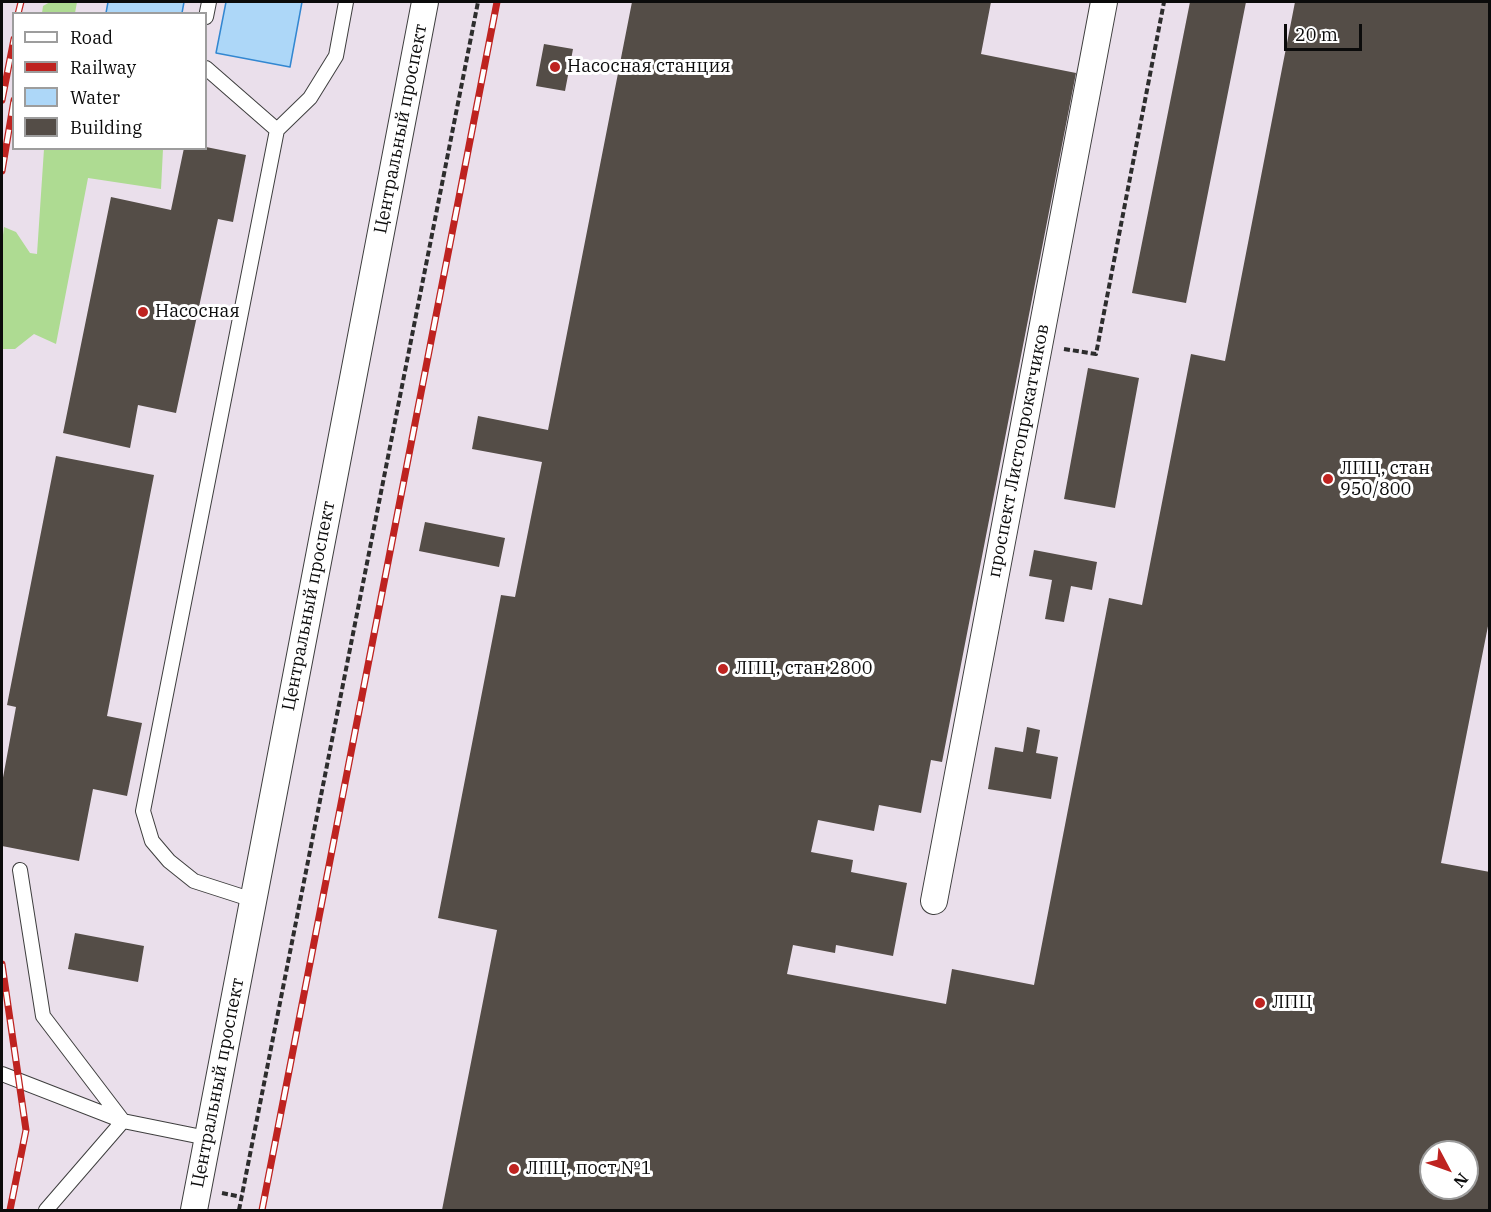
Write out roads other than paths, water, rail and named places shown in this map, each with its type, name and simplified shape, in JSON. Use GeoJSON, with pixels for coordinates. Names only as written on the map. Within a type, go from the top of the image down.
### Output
{"type":"FeatureCollection","features":[{"type":"Feature","properties":{"kind":"street","name":"Центральный проспект"},"geometry":{"type":"LineString","coordinates":[[194,1210],[425,2]]}},
{"type":"Feature","properties":{"kind":"street","name":"проспект Листопрокатчиков"},"geometry":{"type":"LineString","coordinates":[[934,901],[1104,2]]}},
{"type":"Feature","properties":{"kind":"lane"},"geometry":{"type":"LineString","coordinates":[[253,900],[194,881],[169,861],[152,841],[143,811],[277,130],[310,98],[336,56],[346,2]]}},
{"type":"Feature","properties":{"kind":"lane"},"geometry":{"type":"LineString","coordinates":[[207,69],[277,130]]}},
{"type":"Feature","properties":{"kind":"lane"},"geometry":{"type":"LineString","coordinates":[[20,870],[44,1016],[123,1122]]}},
{"type":"Feature","properties":{"kind":"lane"},"geometry":{"type":"LineString","coordinates":[[2,1074],[123,1122],[207,1138]]}},
{"type":"Feature","properties":{"kind":"lane"},"geometry":{"type":"LineString","coordinates":[[46,1210],[123,1122]]}},
{"type":"Feature","properties":{"kind":"water"},"geometry":{"type":"Polygon","coordinates":[[[108,2],[184,2],[182,12],[106,12],[108,2]]]}},
{"type":"Feature","properties":{"kind":"water"},"geometry":{"type":"Polygon","coordinates":[[[226,2],[302,2],[290,67],[216,53],[226,2]]]}},
{"type":"Feature","properties":{"kind":"railway"},"geometry":{"type":"LineString","coordinates":[[18,12],[21,2]]}},
{"type":"Feature","properties":{"kind":"railway"},"geometry":{"type":"LineString","coordinates":[[262,1210],[497,2]]}},
{"type":"Feature","properties":{"kind":"railway"},"geometry":{"type":"LineString","coordinates":[[2,100],[12,49]]}},
{"type":"Feature","properties":{"kind":"railway"},"geometry":{"type":"LineString","coordinates":[[2,171],[12,112]]}},
{"type":"Feature","properties":{"kind":"railway"},"geometry":{"type":"LineString","coordinates":[[2,964],[26,1130],[10,1210]]}},
{"type":"Feature","properties":{"kind":"place","name":"Насосная станция"},"geometry":{"type":"Point","coordinates":[555,67]}},
{"type":"Feature","properties":{"kind":"place","name":"Насосная"},"geometry":{"type":"Point","coordinates":[143,312]}},
{"type":"Feature","properties":{"kind":"place","name":"ЛПЦ, стан 950/800"},"geometry":{"type":"Point","coordinates":[1328,479]}},
{"type":"Feature","properties":{"kind":"place","name":"ЛПЦ, стан 2800"},"geometry":{"type":"Point","coordinates":[723,669]}},
{"type":"Feature","properties":{"kind":"place","name":"ЛПЦ"},"geometry":{"type":"Point","coordinates":[1260,1003]}},
{"type":"Feature","properties":{"kind":"place","name":"ЛПЦ, пост №1"},"geometry":{"type":"Point","coordinates":[514,1169]}}]}
